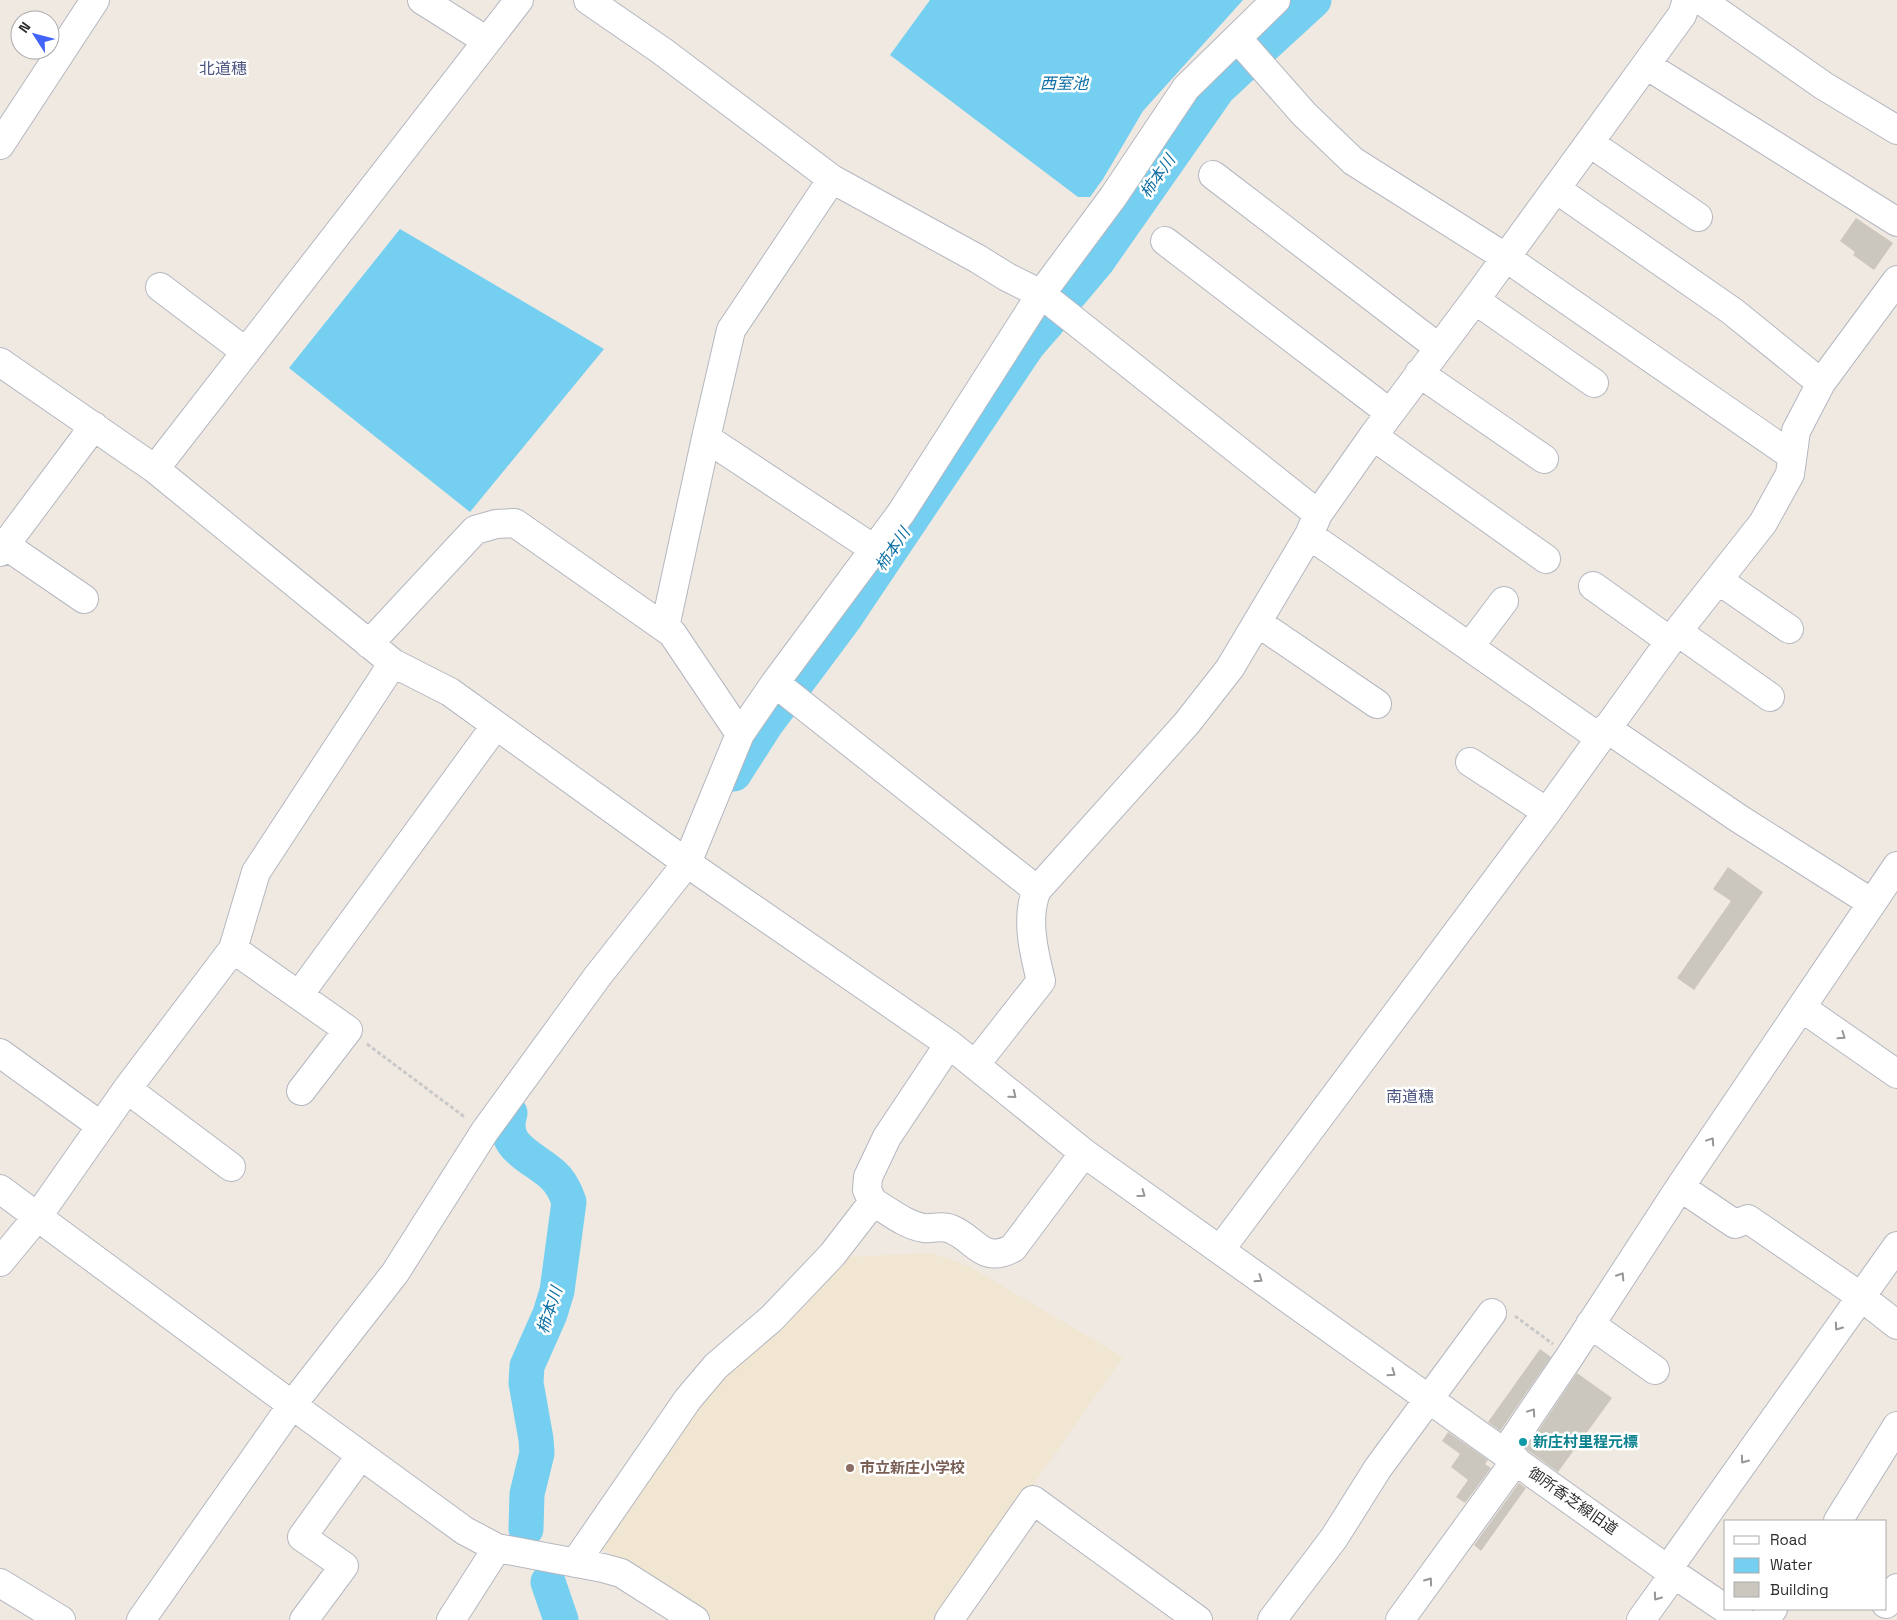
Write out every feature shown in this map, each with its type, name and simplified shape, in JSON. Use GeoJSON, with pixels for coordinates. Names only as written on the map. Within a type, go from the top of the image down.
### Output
{"type":"FeatureCollection","features":[{"type":"Feature","properties":{"kind":"street"},"geometry":{"type":"LineString","coordinates":[[0,145],[96,0]]}},
{"type":"Feature","properties":{"kind":"street"},"geometry":{"type":"LineString","coordinates":[[422,0],[487,41]]}},
{"type":"Feature","properties":{"kind":"street"},"geometry":{"type":"LineString","coordinates":[[155,469],[519,0]]}},
{"type":"Feature","properties":{"kind":"street"},"geometry":{"type":"LineString","coordinates":[[588,0],[662,51],[832,179],[1041,294],[1313,525],[1470,646],[1603,733],[1872,903]]}},
{"type":"Feature","properties":{"kind":"street"},"geometry":{"type":"LineString","coordinates":[[141,1620],[292,1405],[395,1273],[485,1131],[597,977],[687,863],[740,734],[784,690],[874,548],[901,514],[1041,294],[1112,196],[1186,88],[1276,0]]}},
{"type":"Feature","properties":{"kind":"street"},"geometry":{"type":"LineString","coordinates":[[975,1065],[1041,980],[1031,920],[1033,900],[1037,890],[1187,723],[1230,668],[1313,525],[1373,436],[1590,143],[1682,15],[1687,0]]}},
{"type":"Feature","properties":{"kind":"street"},"geometry":{"type":"LineString","coordinates":[[1700,0],[1824,86],[1897,130]]}},
{"type":"Feature","properties":{"kind":"street"},"geometry":{"type":"LineString","coordinates":[[1237,38],[1304,114],[1354,161],[1505,258],[1791,455]]}},
{"type":"Feature","properties":{"kind":"street"},"geometry":{"type":"LineString","coordinates":[[1646,65],[1897,222]]}},
{"type":"Feature","properties":{"kind":"street"},"geometry":{"type":"LineString","coordinates":[[1590,143],[1698,217]]}},
{"type":"Feature","properties":{"kind":"street"},"geometry":{"type":"LineString","coordinates":[[1213,175],[1439,348]]}},
{"type":"Feature","properties":{"kind":"street"},"geometry":{"type":"LineString","coordinates":[[665,626],[731,330],[832,179]]}},
{"type":"Feature","properties":{"kind":"street"},"geometry":{"type":"LineString","coordinates":[[1556,189],[1732,311],[1821,383]]}},
{"type":"Feature","properties":{"kind":"street"},"geometry":{"type":"LineString","coordinates":[[1165,241],[1390,413]]}},
{"type":"Feature","properties":{"kind":"street"},"geometry":{"type":"LineString","coordinates":[[1220,1250],[1547,812],[1674,637],[1763,523],[1790,474],[1791,455],[1796,431],[1821,383],[1897,280]]}},
{"type":"Feature","properties":{"kind":"street"},"geometry":{"type":"LineString","coordinates":[[160,287],[246,352]]}},
{"type":"Feature","properties":{"kind":"street"},"geometry":{"type":"LineString","coordinates":[[1475,300],[1594,383]]}},
{"type":"Feature","properties":{"kind":"street"},"geometry":{"type":"LineString","coordinates":[[0,362],[155,469],[393,663],[450,692],[687,863],[949,1044],[1084,1153],[1510,1456],[1590,1324],[1680,1187],[1897,866]]}},
{"type":"Feature","properties":{"kind":"street"},"geometry":{"type":"LineString","coordinates":[[1420,373],[1544,459]]}},
{"type":"Feature","properties":{"kind":"street"},"geometry":{"type":"LineString","coordinates":[[84,599],[2,548],[94,426]]}},
{"type":"Feature","properties":{"kind":"street"},"geometry":{"type":"LineString","coordinates":[[1373,436],[1546,559]]}},
{"type":"Feature","properties":{"kind":"street"},"geometry":{"type":"LineString","coordinates":[[706,438],[874,548]]}},
{"type":"Feature","properties":{"kind":"street"},"geometry":{"type":"LineString","coordinates":[[369,644],[475,530],[496,524],[515,523],[665,626],[672,633],[740,734]]}},
{"type":"Feature","properties":{"kind":"street"},"geometry":{"type":"LineString","coordinates":[[1718,580],[1789,629]]}},
{"type":"Feature","properties":{"kind":"street"},"geometry":{"type":"LineString","coordinates":[[1593,586],[1770,696]]}},
{"type":"Feature","properties":{"kind":"street"},"geometry":{"type":"LineString","coordinates":[[1470,646],[1504,601]]}},
{"type":"Feature","properties":{"kind":"street"},"geometry":{"type":"LineString","coordinates":[[1256,622],[1377,704]]}},
{"type":"Feature","properties":{"kind":"street"},"geometry":{"type":"LineString","coordinates":[[0,1262],[38,1216],[127,1089],[233,949],[256,872],[393,663]]}},
{"type":"Feature","properties":{"kind":"street"},"geometry":{"type":"LineString","coordinates":[[784,690],[1037,890]]}},
{"type":"Feature","properties":{"kind":"street"},"geometry":{"type":"LineString","coordinates":[[298,995],[496,725]]}},
{"type":"Feature","properties":{"kind":"street"},"geometry":{"type":"LineString","coordinates":[[1470,762],[1547,812]]}},
{"type":"Feature","properties":{"kind":"street"},"geometry":{"type":"LineString","coordinates":[[233,949],[348,1030],[300,1091]]}},
{"type":"Feature","properties":{"kind":"street"},"geometry":{"type":"LineString","coordinates":[[1802,1008],[1897,1074]]}},
{"type":"Feature","properties":{"kind":"street"},"geometry":{"type":"LineString","coordinates":[[949,1044],[887,1137],[868,1177],[867,1190],[873,1202],[910,1224],[926,1228],[942,1226],[953,1229],[987,1253],[1001,1255],[1012,1248],[1084,1153]]}},
{"type":"Feature","properties":{"kind":"street"},"geometry":{"type":"LineString","coordinates":[[0,1053],[101,1126]]}},
{"type":"Feature","properties":{"kind":"street"},"geometry":{"type":"LineString","coordinates":[[127,1089],[231,1167]]}},
{"type":"Feature","properties":{"kind":"street"},"geometry":{"type":"LineString","coordinates":[[1680,1187],[1735,1224],[1748,1220],[1860,1296],[1897,1325]]}},
{"type":"Feature","properties":{"kind":"street"},"geometry":{"type":"LineString","coordinates":[[0,1189],[465,1531],[497,1548],[621,1573],[695,1620]]}},
{"type":"Feature","properties":{"kind":"street"},"geometry":{"type":"LineString","coordinates":[[574,1563],[688,1399],[716,1366],[771,1318],[832,1255],[873,1202]]}},
{"type":"Feature","properties":{"kind":"street"},"geometry":{"type":"LineString","coordinates":[[1641,1620],[1671,1571],[1860,1296],[1897,1246]]}},
{"type":"Feature","properties":{"kind":"street"},"geometry":{"type":"LineString","coordinates":[[1272,1620],[1334,1538],[1378,1468],[1492,1313]]}},
{"type":"Feature","properties":{"kind":"street"},"geometry":{"type":"LineString","coordinates":[[1590,1324],[1655,1370]]}},
{"type":"Feature","properties":{"kind":"street"},"geometry":{"type":"LineString","coordinates":[[1839,1520],[1897,1426]]}},
{"type":"Feature","properties":{"kind":"street"},"geometry":{"type":"LineString","coordinates":[[304,1620],[344,1566],[302,1537],[361,1455]]}},
{"type":"Feature","properties":{"kind":"street","name":"御所香芝線旧道"},"geometry":{"type":"LineString","coordinates":[[1400,1620],[1510,1456],[1724,1608]]}},
{"type":"Feature","properties":{"kind":"street"},"geometry":{"type":"LineString","coordinates":[[949,1620],[1033,1500],[1198,1620]]}},
{"type":"Feature","properties":{"kind":"street"},"geometry":{"type":"LineString","coordinates":[[450,1620],[497,1548]]}},
{"type":"Feature","properties":{"kind":"street"},"geometry":{"type":"LineString","coordinates":[[0,1583],[61,1620]]}},
{"type":"Feature","properties":{"kind":"street"},"geometry":{"type":"LineString","coordinates":[[1887,1603],[1897,1588]]}},
{"type":"Feature","properties":{"kind":"street","name":"御所香芝線旧道"},"geometry":{"type":"LineString","coordinates":[[1728,1610],[1742,1620]]}},
{"type":"Feature","properties":{"kind":"street"},"geometry":{"type":"LineString","coordinates":[[1764,1620],[1772,1610]]}},
{"type":"Feature","properties":{"kind":"path"},"geometry":{"type":"LineString","coordinates":[[348,1030],[485,1131]]}},
{"type":"Feature","properties":{"kind":"path"},"geometry":{"type":"LineString","coordinates":[[1492,1313],[1506,1310],[1570,1356]]}},
{"type":"Feature","properties":{"kind":"shaded area","name":"市立新庄小学校"},"geometry":{"type":"Polygon","coordinates":[[[932,1253],[970,1267],[1123,1357],[938,1620],[707,1620],[599,1546],[711,1389],[759,1344],[776,1333],[844,1257],[932,1253]]]}},
{"type":"Feature","properties":{"kind":"water","name":"西室池"},"geometry":{"type":"Polygon","coordinates":[[[930,0],[1243,0],[1143,111],[1103,179],[1090,197],[1078,197],[890,55],[930,0]]]}},
{"type":"Feature","properties":{"kind":"water"},"geometry":{"type":"Polygon","coordinates":[[[400,229],[604,349],[470,512],[289,368],[400,229]]]}},
{"type":"Feature","properties":{"kind":"building"},"geometry":{"type":"Polygon","coordinates":[[[1856,218],[1893,243],[1874,270],[1853,255],[1855,252],[1840,241],[1856,218]]]}},
{"type":"Feature","properties":{"kind":"building"},"geometry":{"type":"Polygon","coordinates":[[[1728,867],[1763,892],[1694,990],[1677,978],[1731,901],[1713,889],[1728,867]]]}},
{"type":"Feature","properties":{"kind":"building"},"geometry":{"type":"Polygon","coordinates":[[[1540,1349],[1551,1357],[1500,1431],[1488,1422],[1540,1349]]]}},
{"type":"Feature","properties":{"kind":"building"},"geometry":{"type":"Polygon","coordinates":[[[1577,1373],[1612,1398],[1558,1472],[1526,1449],[1577,1373]]]}},
{"type":"Feature","properties":{"kind":"building"},"geometry":{"type":"Polygon","coordinates":[[[1448,1432],[1488,1460],[1485,1464],[1491,1468],[1465,1503],[1456,1497],[1468,1480],[1451,1467],[1460,1454],[1442,1441],[1448,1432]]]}},
{"type":"Feature","properties":{"kind":"building"},"geometry":{"type":"Polygon","coordinates":[[[1519,1483],[1526,1488],[1481,1551],[1474,1545],[1519,1483]]]}},
{"type":"Feature","properties":{"kind":"waterway","name":"柿本川"},"geometry":{"type":"LineString","coordinates":[[1265,45],[1314,0]]}},
{"type":"Feature","properties":{"kind":"waterway","name":"柿本川"},"geometry":{"type":"LineString","coordinates":[[1070,294],[1097,262],[1218,89],[1247,62]]}},
{"type":"Feature","properties":{"kind":"waterway","name":"柿本川"},"geometry":{"type":"LineString","coordinates":[[734,774],[766,724],[845,618],[1028,345],[1048,322]]}},
{"type":"Feature","properties":{"kind":"waterway","name":"柿本川"},"geometry":{"type":"LineString","coordinates":[[510,1113],[508,1125],[513,1143],[556,1178],[569,1202],[557,1291],[550,1314],[527,1366],[526,1383],[537,1453],[527,1494],[526,1529]]}},
{"type":"Feature","properties":{"kind":"waterway","name":"柿本川"},"geometry":{"type":"LineString","coordinates":[[548,1582],[561,1620]]}},
{"type":"Feature","properties":{"kind":"place","name":"新庄村里程元標"},"geometry":{"type":"Point","coordinates":[1523,1442]}},
{"type":"Feature","properties":{"kind":"place","name":"市立新庄小学校"},"geometry":{"type":"Point","coordinates":[850,1468]}},
{"type":"Feature","properties":{"kind":"district","name":"北道穗"},"geometry":{"type":"Point","coordinates":[223,68]}},
{"type":"Feature","properties":{"kind":"district","name":"南道穗"},"geometry":{"type":"Point","coordinates":[1410,1096]}}]}
